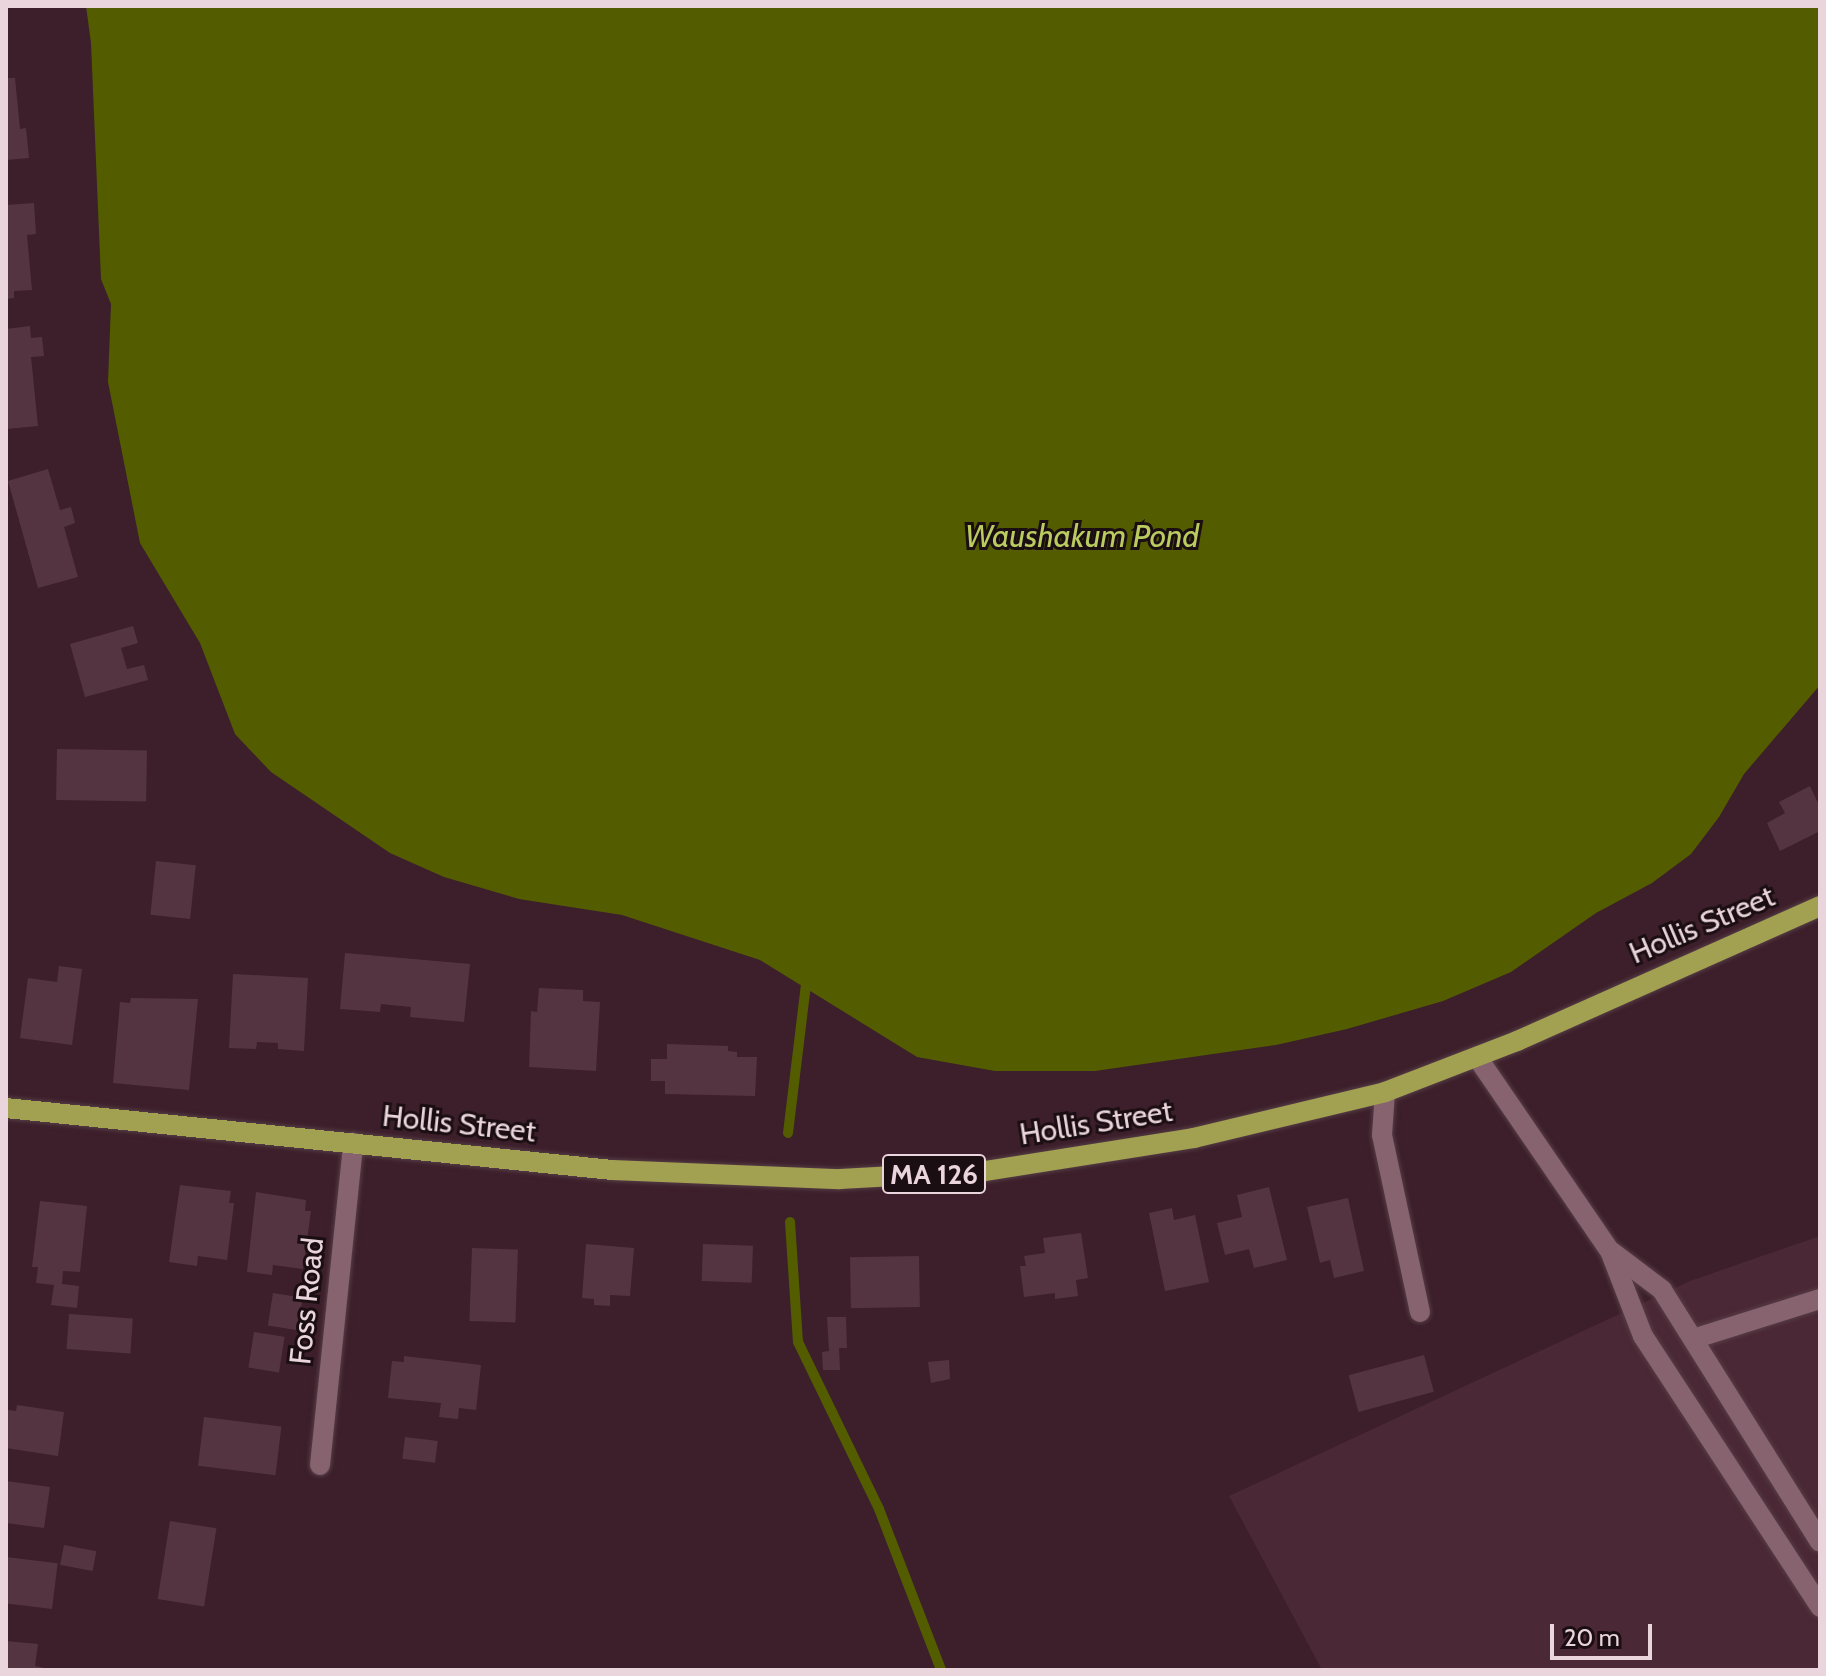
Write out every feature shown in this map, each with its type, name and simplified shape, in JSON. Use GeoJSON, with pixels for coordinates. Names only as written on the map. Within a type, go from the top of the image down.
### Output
{"type":"FeatureCollection","features":[{"type":"Feature","properties":{"kind":"main road","name":"Hollis Street"},"geometry":{"type":"LineString","coordinates":[[6,1108],[612,1170],[840,1179],[985,1171],[1179,1141],[1385,1092],[1477,1057],[1820,906]]}},
{"type":"Feature","properties":{"kind":"street"},"geometry":{"type":"LineString","coordinates":[[1477,1057],[1610,1251],[1643,1336],[1820,1607]]}},
{"type":"Feature","properties":{"kind":"street"},"geometry":{"type":"LineString","coordinates":[[1385,1092],[1382,1135],[1420,1312]]}},
{"type":"Feature","properties":{"kind":"street","name":"Foss Road"},"geometry":{"type":"LineString","coordinates":[[320,1465],[353,1143]]}},
{"type":"Feature","properties":{"kind":"street"},"geometry":{"type":"LineString","coordinates":[[1610,1251],[1662,1290],[1820,1542]]}},
{"type":"Feature","properties":{"kind":"street"},"geometry":{"type":"LineString","coordinates":[[1693,1339],[1820,1299]]}},
{"type":"Feature","properties":{"kind":"shaded area"},"geometry":{"type":"Polygon","coordinates":[[[1820,1236],[1820,1670],[1322,1670],[1229,1496],[1690,1281],[1820,1236]]]}},
{"type":"Feature","properties":{"kind":"water","name":"Waushakum Pond"},"geometry":{"type":"Polygon","coordinates":[[[86,6],[1820,6],[1820,685],[1744,774],[1719,817],[1691,854],[1652,883],[1596,913],[1511,972],[1443,1001],[1347,1029],[1276,1045],[1095,1071],[995,1071],[917,1057],[760,960],[622,915],[519,899],[444,877],[390,853],[271,772],[235,734],[200,643],[140,543],[108,382],[111,304],[101,279],[91,43],[86,6]]]}},
{"type":"Feature","properties":{"kind":"building"},"geometry":{"type":"Polygon","coordinates":[[[6,78],[15,78],[20,129],[26,128],[29,158],[6,160],[6,78]]]}},
{"type":"Feature","properties":{"kind":"building"},"geometry":{"type":"Polygon","coordinates":[[[34,203],[36,234],[27,235],[32,290],[14,291],[14,298],[6,299],[6,205],[34,203]]]}},
{"type":"Feature","properties":{"kind":"building"},"geometry":{"type":"Polygon","coordinates":[[[30,326],[31,338],[42,337],[44,356],[31,357],[38,426],[6,429],[6,329],[30,326]]]}},
{"type":"Feature","properties":{"kind":"building"},"geometry":{"type":"Polygon","coordinates":[[[48,469],[60,510],[71,507],[75,523],[64,527],[78,577],[38,588],[8,481],[48,469]]]}},
{"type":"Feature","properties":{"kind":"building"},"geometry":{"type":"Polygon","coordinates":[[[133,626],[138,643],[121,648],[127,669],[144,665],[148,680],[85,697],[70,644],[133,626]]]}},
{"type":"Feature","properties":{"kind":"building"},"geometry":{"type":"Polygon","coordinates":[[[57,749],[147,751],[146,802],[56,800],[57,749]]]}},
{"type":"Feature","properties":{"kind":"building"},"geometry":{"type":"Polygon","coordinates":[[[1810,786],[1820,807],[1820,831],[1780,851],[1767,823],[1785,813],[1779,802],[1810,786]]]}},
{"type":"Feature","properties":{"kind":"building"},"geometry":{"type":"Polygon","coordinates":[[[156,861],[196,865],[190,919],[150,915],[156,861]]]}},
{"type":"Feature","properties":{"kind":"building"},"geometry":{"type":"Polygon","coordinates":[[[345,953],[470,964],[464,1022],[410,1017],[411,1007],[381,1004],[380,1012],[340,1009],[345,953]]]}},
{"type":"Feature","properties":{"kind":"building"},"geometry":{"type":"Polygon","coordinates":[[[59,966],[82,969],[72,1045],[20,1038],[28,978],[57,982],[59,966]]]}},
{"type":"Feature","properties":{"kind":"building"},"geometry":{"type":"Polygon","coordinates":[[[233,974],[308,978],[304,1051],[278,1049],[278,1043],[257,1042],[256,1049],[229,1048],[233,974]]]}},
{"type":"Feature","properties":{"kind":"building"},"geometry":{"type":"Polygon","coordinates":[[[539,988],[583,990],[583,1001],[600,1002],[596,1071],[529,1067],[531,1011],[537,1012],[539,988]]]}},
{"type":"Feature","properties":{"kind":"building"},"geometry":{"type":"Polygon","coordinates":[[[131,998],[198,999],[189,1090],[113,1083],[120,1002],[130,1003],[131,998]]]}},
{"type":"Feature","properties":{"kind":"building"},"geometry":{"type":"Polygon","coordinates":[[[667,1044],[728,1046],[728,1051],[737,1052],[737,1057],[757,1057],[755,1096],[665,1094],[665,1081],[651,1081],[651,1059],[667,1059],[667,1044]]]}},
{"type":"Feature","properties":{"kind":"building"},"geometry":{"type":"Polygon","coordinates":[[[180,1185],[231,1191],[229,1203],[234,1203],[227,1260],[198,1256],[197,1266],[169,1262],[180,1185]]]}},
{"type":"Feature","properties":{"kind":"building"},"geometry":{"type":"Polygon","coordinates":[[[1269,1187],[1287,1260],[1254,1268],[1249,1249],[1225,1255],[1217,1223],[1242,1217],[1237,1195],[1269,1187]]]}},
{"type":"Feature","properties":{"kind":"building"},"geometry":{"type":"Polygon","coordinates":[[[256,1192],[306,1200],[305,1211],[311,1211],[303,1269],[273,1265],[272,1275],[247,1272],[256,1192]]]}},
{"type":"Feature","properties":{"kind":"building"},"geometry":{"type":"Polygon","coordinates":[[[1348,1198],[1364,1271],[1334,1278],[1330,1260],[1320,1263],[1307,1207],[1348,1198]]]}},
{"type":"Feature","properties":{"kind":"building"},"geometry":{"type":"Polygon","coordinates":[[[40,1201],[87,1206],[80,1272],[63,1271],[62,1284],[79,1286],[77,1308],[51,1305],[54,1285],[36,1283],[38,1267],[32,1267],[40,1201]]]}},
{"type":"Feature","properties":{"kind":"building"},"geometry":{"type":"Polygon","coordinates":[[[1172,1208],[1174,1220],[1195,1215],[1209,1282],[1165,1291],[1149,1213],[1172,1208]]]}},
{"type":"Feature","properties":{"kind":"building"},"geometry":{"type":"Polygon","coordinates":[[[1081,1233],[1088,1278],[1076,1280],[1078,1296],[1055,1299],[1055,1293],[1024,1297],[1020,1266],[1026,1266],[1024,1256],[1045,1253],[1043,1238],[1081,1233]]]}},
{"type":"Feature","properties":{"kind":"building"},"geometry":{"type":"Polygon","coordinates":[[[586,1244],[634,1248],[630,1296],[610,1295],[610,1306],[594,1305],[594,1299],[582,1298],[586,1244]]]}},
{"type":"Feature","properties":{"kind":"building"},"geometry":{"type":"Polygon","coordinates":[[[703,1244],[753,1246],[752,1283],[702,1281],[703,1244]]]}},
{"type":"Feature","properties":{"kind":"building"},"geometry":{"type":"Polygon","coordinates":[[[472,1248],[518,1250],[515,1323],[469,1321],[472,1248]]]}},
{"type":"Feature","properties":{"kind":"building"},"geometry":{"type":"Polygon","coordinates":[[[919,1256],[920,1307],[851,1308],[850,1257],[919,1256]]]}},
{"type":"Feature","properties":{"kind":"building"},"geometry":{"type":"Polygon","coordinates":[[[273,1293],[303,1298],[297,1330],[268,1326],[273,1293]]]}},
{"type":"Feature","properties":{"kind":"building"},"geometry":{"type":"Polygon","coordinates":[[[69,1314],[133,1318],[130,1353],[67,1349],[69,1314]]]}},
{"type":"Feature","properties":{"kind":"building"},"geometry":{"type":"Polygon","coordinates":[[[827,1317],[846,1317],[847,1348],[839,1348],[840,1370],[823,1370],[822,1352],[829,1351],[827,1317]]]}},
{"type":"Feature","properties":{"kind":"building"},"geometry":{"type":"Polygon","coordinates":[[[254,1332],[285,1337],[279,1372],[248,1368],[254,1332]]]}},
{"type":"Feature","properties":{"kind":"building"},"geometry":{"type":"Polygon","coordinates":[[[1424,1355],[1434,1392],[1358,1412],[1349,1375],[1424,1355]]]}},
{"type":"Feature","properties":{"kind":"building"},"geometry":{"type":"Polygon","coordinates":[[[404,1356],[481,1365],[476,1410],[459,1408],[458,1419],[439,1417],[441,1403],[388,1398],[392,1361],[404,1362],[404,1356]]]}},
{"type":"Feature","properties":{"kind":"building"},"geometry":{"type":"Polygon","coordinates":[[[949,1360],[950,1379],[931,1383],[928,1362],[949,1360]]]}},
{"type":"Feature","properties":{"kind":"building"},"geometry":{"type":"Polygon","coordinates":[[[17,1405],[64,1412],[58,1456],[6,1448],[8,1410],[16,1411],[17,1405]]]}},
{"type":"Feature","properties":{"kind":"building"},"geometry":{"type":"Polygon","coordinates":[[[204,1417],[281,1427],[275,1475],[198,1466],[204,1417]]]}},
{"type":"Feature","properties":{"kind":"building"},"geometry":{"type":"Polygon","coordinates":[[[405,1437],[438,1441],[435,1463],[402,1459],[405,1437]]]}},
{"type":"Feature","properties":{"kind":"building"},"geometry":{"type":"Polygon","coordinates":[[[6,1481],[50,1487],[44,1528],[6,1523],[6,1481]]]}},
{"type":"Feature","properties":{"kind":"building"},"geometry":{"type":"Polygon","coordinates":[[[170,1521],[216,1528],[204,1606],[158,1599],[170,1521]]]}},
{"type":"Feature","properties":{"kind":"building"},"geometry":{"type":"Polygon","coordinates":[[[64,1545],[96,1551],[93,1571],[60,1565],[64,1545]]]}},
{"type":"Feature","properties":{"kind":"building"},"geometry":{"type":"Polygon","coordinates":[[[6,1557],[58,1563],[52,1609],[6,1603],[6,1557]]]}},
{"type":"Feature","properties":{"kind":"building"},"geometry":{"type":"Polygon","coordinates":[[[6,1641],[38,1644],[35,1666],[55,1670],[6,1670],[6,1641]]]}},
{"type":"Feature","properties":{"kind":"waterway"},"geometry":{"type":"LineString","coordinates":[[788,1133],[807,976]]}},
{"type":"Feature","properties":{"kind":"waterway"},"geometry":{"type":"LineString","coordinates":[[790,1222],[798,1342],[879,1509],[941,1670]]}}]}
